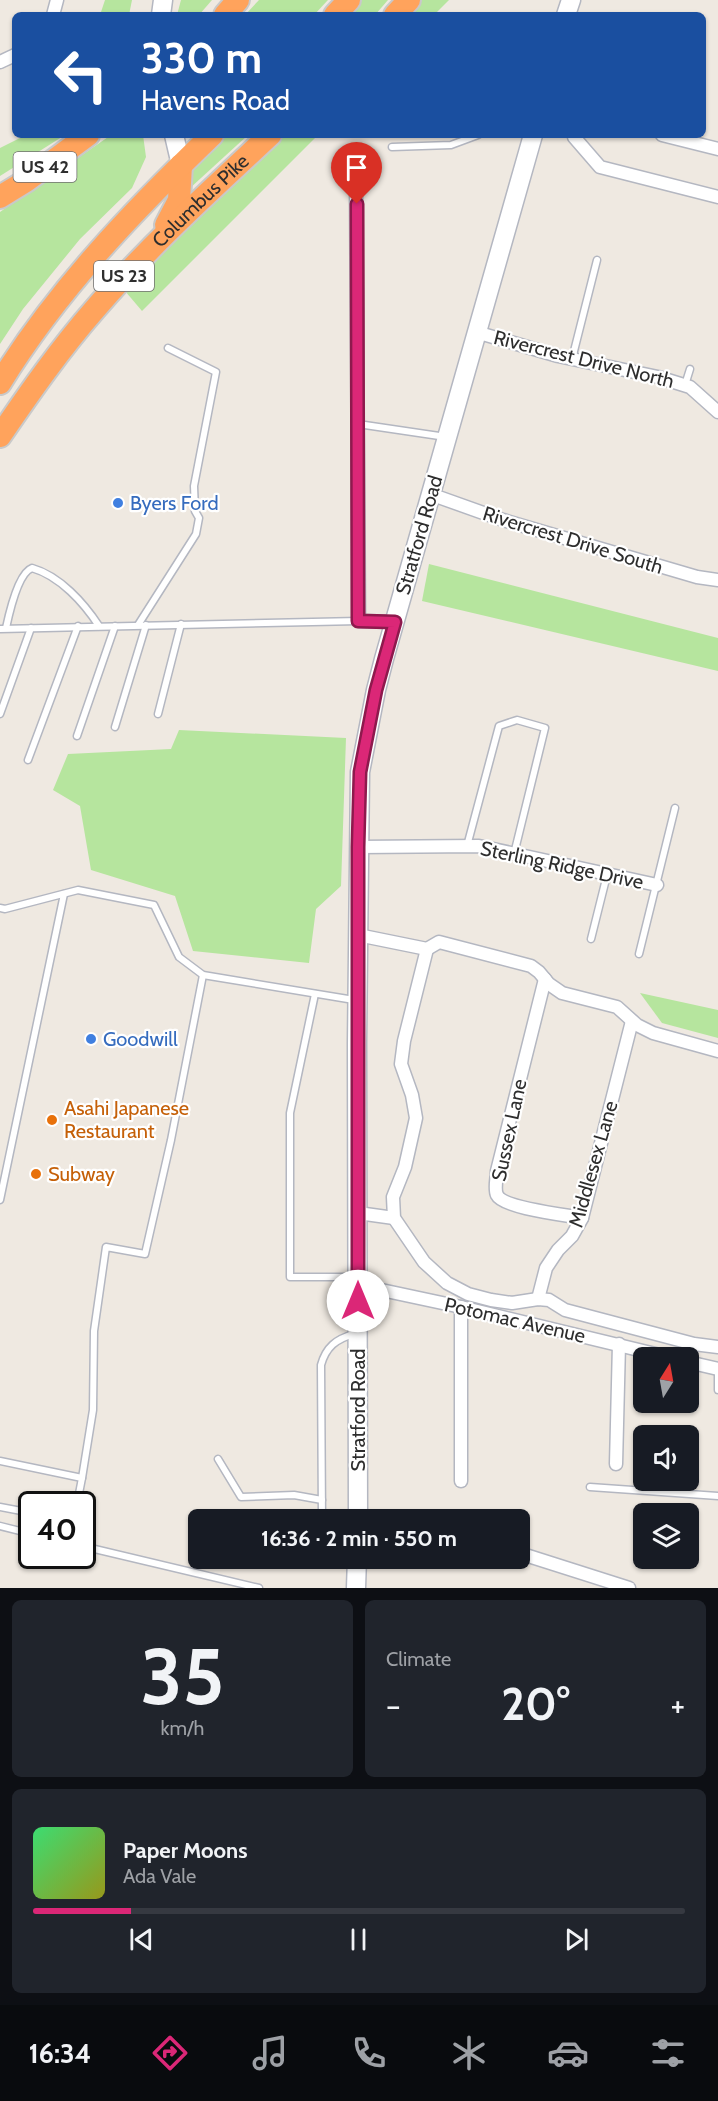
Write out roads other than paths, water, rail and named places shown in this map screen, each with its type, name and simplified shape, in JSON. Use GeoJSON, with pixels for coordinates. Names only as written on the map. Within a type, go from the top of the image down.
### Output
{"type":"FeatureCollection","features":[{"type":"Feature","properties":{"kind":"highway"},"geometry":{"type":"LineString","coordinates":[[228,12],[238,0]]}},
{"type":"Feature","properties":{"kind":"highway"},"geometry":{"type":"LineString","coordinates":[[338,12],[349,0]]}},
{"type":"Feature","properties":{"kind":"highway"},"geometry":{"type":"LineString","coordinates":[[398,12],[409,0]]}},
{"type":"Feature","properties":{"kind":"highway","name":"US 42"},"geometry":{"type":"LineString","coordinates":[[0,196],[26,181],[84,138]]}},
{"type":"Feature","properties":{"kind":"highway","name":"Columbus Pike"},"geometry":{"type":"LineString","coordinates":[[0,383],[53,307],[109,239],[209,138]]}},
{"type":"Feature","properties":{"kind":"highway","name":"Columbus Pike"},"geometry":{"type":"LineString","coordinates":[[0,436],[47,368],[114,288],[157,242],[267,138]]}},
{"type":"Feature","properties":{"kind":"highway"},"geometry":{"type":"LineString","coordinates":[[157,242],[179,200],[181,165]]}},
{"type":"Feature","properties":{"kind":"street"},"geometry":{"type":"LineString","coordinates":[[175,138],[181,165]]}},
{"type":"Feature","properties":{"kind":"street","name":"Stratford Road"},"geometry":{"type":"LineString","coordinates":[[358,1509],[360,772],[376,690],[532,138]]}},
{"type":"Feature","properties":{"kind":"street"},"geometry":{"type":"LineString","coordinates":[[575,138],[600,167],[718,197]]}},
{"type":"Feature","properties":{"kind":"street"},"geometry":{"type":"LineString","coordinates":[[674,138],[718,149]]}},
{"type":"Feature","properties":{"kind":"street"},"geometry":{"type":"LineString","coordinates":[[356,185],[358,621],[395,622]]}},
{"type":"Feature","properties":{"kind":"street","name":"Rivercrest Drive North"},"geometry":{"type":"LineString","coordinates":[[476,332],[572,359],[685,385],[718,412]]}},
{"type":"Feature","properties":{"kind":"street","name":"Rivercrest Drive South"},"geometry":{"type":"LineString","coordinates":[[430,494],[514,523],[677,571],[718,580]]}},
{"type":"Feature","properties":{"kind":"street","name":"Sterling Ridge Drive"},"geometry":{"type":"LineString","coordinates":[[358,847],[479,846],[657,885]]}},
{"type":"Feature","properties":{"kind":"street"},"geometry":{"type":"LineString","coordinates":[[358,935],[427,949],[439,942],[516,961],[531,966],[562,993],[617,1007],[632,1021],[652,1033],[718,1051]]}},
{"type":"Feature","properties":{"kind":"street"},"geometry":{"type":"LineString","coordinates":[[427,949],[400,1064],[412,1095],[416,1118],[405,1167],[393,1197],[394,1218],[418,1254],[447,1283],[468,1294],[512,1302],[549,1300],[565,1310],[694,1344],[718,1347]]}},
{"type":"Feature","properties":{"kind":"street","name":"Sussex Lane"},"geometry":{"type":"LineString","coordinates":[[545,979],[497,1172],[496,1193],[500,1198],[514,1205],[582,1218]]}},
{"type":"Feature","properties":{"kind":"street","name":"Middlesex Lane"},"geometry":{"type":"LineString","coordinates":[[538,1299],[546,1268],[558,1250],[572,1236],[582,1218],[632,1021]]}},
{"type":"Feature","properties":{"kind":"street"},"geometry":{"type":"LineString","coordinates":[[358,1213],[394,1218]]}},
{"type":"Feature","properties":{"kind":"street","name":"Potomac Avenue"},"geometry":{"type":"LineString","coordinates":[[358,1281],[633,1348]]}},
{"type":"Feature","properties":{"kind":"street"},"geometry":{"type":"LineString","coordinates":[[460,1307],[461,1481]]}},
{"type":"Feature","properties":{"kind":"street"},"geometry":{"type":"LineString","coordinates":[[616,1464],[619,1344]]}},
{"type":"Feature","properties":{"kind":"street"},"geometry":{"type":"LineString","coordinates":[[699,1365],[718,1369]]}},
{"type":"Feature","properties":{"kind":"street"},"geometry":{"type":"LineString","coordinates":[[530,1556],[629,1588]]}},
{"type":"Feature","properties":{"kind":"street"},"geometry":{"type":"LineString","coordinates":[[356,1588],[357,1569]]}},
{"type":"Feature","properties":{"kind":"lane"},"geometry":{"type":"LineString","coordinates":[[392,147],[451,145],[470,138]]}},
{"type":"Feature","properties":{"kind":"lane"},"geometry":{"type":"LineString","coordinates":[[572,359],[597,260]]}},
{"type":"Feature","properties":{"kind":"lane"},"geometry":{"type":"LineString","coordinates":[[138,625],[196,534],[199,518],[195,511],[194,486],[216,372],[168,348]]}},
{"type":"Feature","properties":{"kind":"lane"},"geometry":{"type":"LineString","coordinates":[[685,385],[690,369]]}},
{"type":"Feature","properties":{"kind":"lane"},"geometry":{"type":"LineString","coordinates":[[358,424],[447,437]]}},
{"type":"Feature","properties":{"kind":"lane"},"geometry":{"type":"LineString","coordinates":[[99,626],[86,606],[42,571],[33,568],[25,573],[3,629],[358,621]]}},
{"type":"Feature","properties":{"kind":"lane"},"geometry":{"type":"LineString","coordinates":[[158,714],[181,624]]}},
{"type":"Feature","properties":{"kind":"lane"},"geometry":{"type":"LineString","coordinates":[[115,726],[146,625]]}},
{"type":"Feature","properties":{"kind":"lane"},"geometry":{"type":"LineString","coordinates":[[28,760],[78,626]]}},
{"type":"Feature","properties":{"kind":"lane"},"geometry":{"type":"LineString","coordinates":[[77,736],[115,626]]}},
{"type":"Feature","properties":{"kind":"lane"},"geometry":{"type":"LineString","coordinates":[[0,714],[31,628]]}},
{"type":"Feature","properties":{"kind":"lane"},"geometry":{"type":"LineString","coordinates":[[467,847],[499,726],[517,720],[546,728],[514,854]]}},
{"type":"Feature","properties":{"kind":"lane"},"geometry":{"type":"LineString","coordinates":[[639,954],[675,808]]}},
{"type":"Feature","properties":{"kind":"lane"},"geometry":{"type":"LineString","coordinates":[[591,939],[607,874]]}},
{"type":"Feature","properties":{"kind":"lane"},"geometry":{"type":"LineString","coordinates":[[0,908],[5,909],[78,890],[154,905],[179,957],[203,975],[358,1001]]}},
{"type":"Feature","properties":{"kind":"lane"},"geometry":{"type":"LineString","coordinates":[[0,1200],[64,894]]}},
{"type":"Feature","properties":{"kind":"lane"},"geometry":{"type":"LineString","coordinates":[[80,1491],[93,1410],[94,1331],[106,1247],[145,1254],[171,1140],[203,975]]}},
{"type":"Feature","properties":{"kind":"lane"},"geometry":{"type":"LineString","coordinates":[[315,994],[290,1113],[290,1277],[358,1281]]}},
{"type":"Feature","properties":{"kind":"lane"},"geometry":{"type":"LineString","coordinates":[[322,1509],[321,1365],[325,1351],[333,1343],[344,1337],[358,1334]]}},
{"type":"Feature","properties":{"kind":"lane"},"geometry":{"type":"LineString","coordinates":[[718,1369],[718,1390]]}},
{"type":"Feature","properties":{"kind":"lane"},"geometry":{"type":"LineString","coordinates":[[218,1459],[241,1497],[294,1495],[322,1500]]}},
{"type":"Feature","properties":{"kind":"lane"},"geometry":{"type":"LineString","coordinates":[[0,1461],[82,1478]]}},
{"type":"Feature","properties":{"kind":"lane"},"geometry":{"type":"LineString","coordinates":[[590,1487],[718,1496]]}},
{"type":"Feature","properties":{"kind":"lane"},"geometry":{"type":"LineString","coordinates":[[0,1507],[18,1511]]}},
{"type":"Feature","properties":{"kind":"lane"},"geometry":{"type":"LineString","coordinates":[[0,1526],[18,1530]]}},
{"type":"Feature","properties":{"kind":"lane"},"geometry":{"type":"LineString","coordinates":[[96,1549],[259,1588]]}},
{"type":"Feature","properties":{"kind":"place","name":"Byers Ford"},"geometry":{"type":"Point","coordinates":[118,503]}},
{"type":"Feature","properties":{"kind":"place","name":"Goodwill"},"geometry":{"type":"Point","coordinates":[91,1039]}},
{"type":"Feature","properties":{"kind":"place","name":"Asahi Japanese Restaurant"},"geometry":{"type":"Point","coordinates":[52,1120]}},
{"type":"Feature","properties":{"kind":"place","name":"Subway"},"geometry":{"type":"Point","coordinates":[36,1174]}}]}
